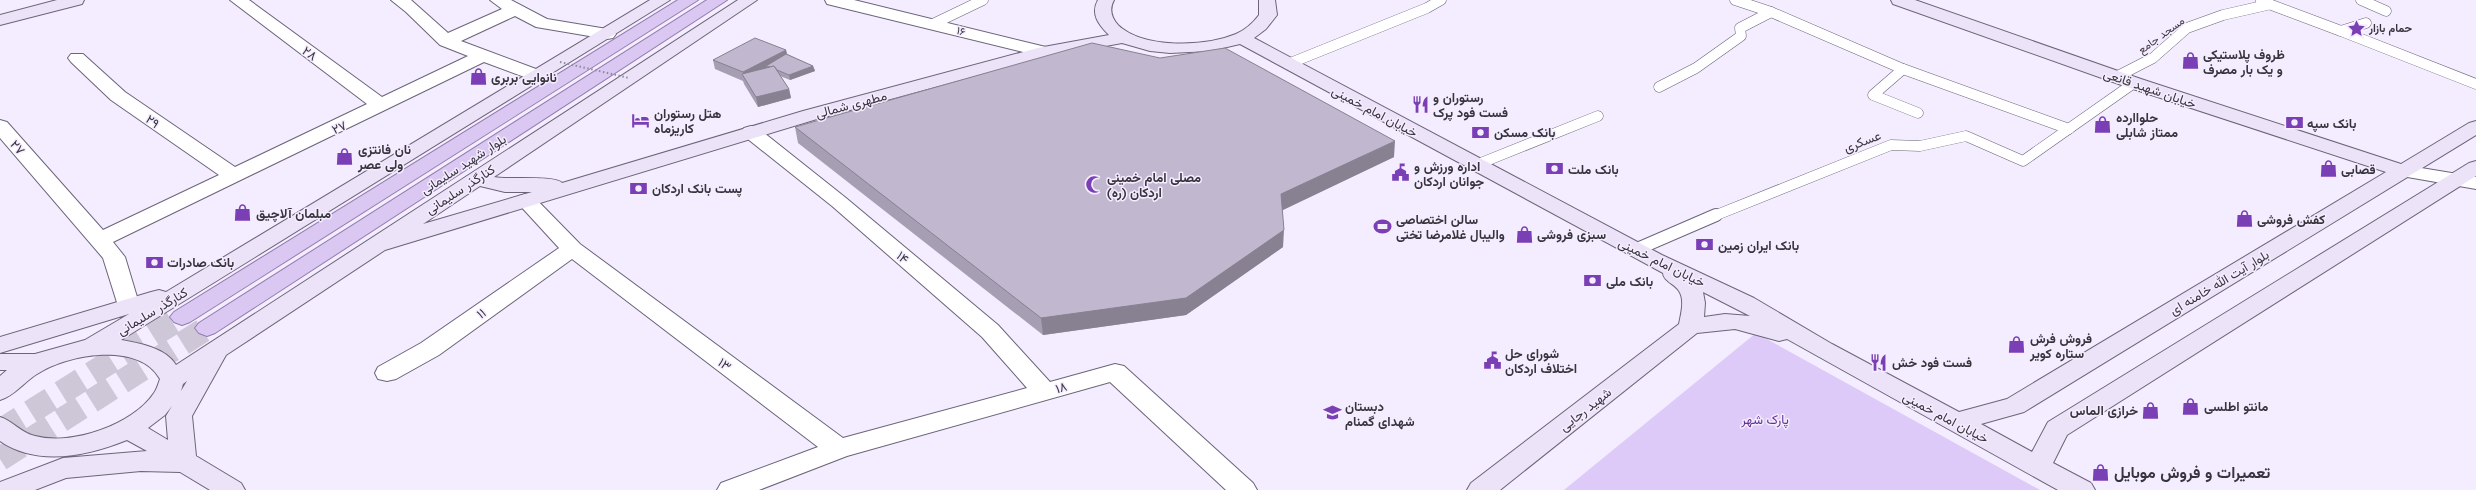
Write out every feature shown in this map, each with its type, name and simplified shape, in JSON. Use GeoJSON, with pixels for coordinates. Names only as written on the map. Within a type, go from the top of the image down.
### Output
{"type":"FeatureCollection","features":[{"type":"Feature","properties":{"kind":"main road"},"geometry":{"type":"LineString","coordinates":[[0,20],[76,0]]}},
{"type":"Feature","properties":{"kind":"main road","name":"کنارگذر سلیمانی"},"geometry":{"type":"LineString","coordinates":[[92,347],[662,0]]}},
{"type":"Feature","properties":{"kind":"main road","name":"بلوار شهید سلیمانی"},"geometry":{"type":"LineString","coordinates":[[182,318],[690,0]]}},
{"type":"Feature","properties":{"kind":"main road","name":"بلوار شهید سلیمانی"},"geometry":{"type":"LineString","coordinates":[[213,338],[719,0]]}},
{"type":"Feature","properties":{"kind":"main road","name":"کنارگذر سلیمانی"},"geometry":{"type":"LineString","coordinates":[[172,379],[213,338],[373,246],[749,0]]}},
{"type":"Feature","properties":{"kind":"main road"},"geometry":{"type":"LineString","coordinates":[[1106,0],[1103,4],[1103,16],[1110,27],[1124,37],[1144,44],[1168,48],[1194,48],[1219,44],[1241,38],[1259,27],[1268,15],[1267,0]]}},
{"type":"Feature","properties":{"kind":"main road","name":"خیابان شهید قانعی"},"geometry":{"type":"LineString","coordinates":[[1900,0],[2116,77],[2403,171]]}},
{"type":"Feature","properties":{"kind":"main road","name":"مطهری شمالی"},"geometry":{"type":"LineString","coordinates":[[580,184],[751,132],[1044,52],[1124,37]]}},
{"type":"Feature","properties":{"kind":"main road","name":"خیابان امام خمینی"},"geometry":{"type":"LineString","coordinates":[[1241,38],[1645,255],[1746,303],[1822,350],[2081,490]]}},
{"type":"Feature","properties":{"kind":"main road","name":"بلوار آیت الله خامنه ای"},"geometry":{"type":"LineString","coordinates":[[1956,422],[2015,406],[2476,126]]}},
{"type":"Feature","properties":{"kind":"main road"},"geometry":{"type":"LineString","coordinates":[[2038,467],[2057,429],[2470,176]]}},
{"type":"Feature","properties":{"kind":"main road"},"geometry":{"type":"LineString","coordinates":[[476,179],[505,186],[580,184]]}},
{"type":"Feature","properties":{"kind":"main road"},"geometry":{"type":"LineString","coordinates":[[373,246],[580,184]]}},
{"type":"Feature","properties":{"kind":"main road"},"geometry":{"type":"LineString","coordinates":[[1645,255],[1688,284],[1695,303],[1690,327],[1726,320],[1757,324],[1822,350]]}},
{"type":"Feature","properties":{"kind":"main road"},"geometry":{"type":"LineString","coordinates":[[0,345],[189,288]]}},
{"type":"Feature","properties":{"kind":"main road","name":"شهید رجایی"},"geometry":{"type":"LineString","coordinates":[[1488,487],[1690,327]]}},
{"type":"Feature","properties":{"kind":"main road"},"geometry":{"type":"LineString","coordinates":[[183,462],[179,416],[196,382],[213,338]]}},
{"type":"Feature","properties":{"kind":"main road"},"geometry":{"type":"LineString","coordinates":[[0,391],[12,377],[38,362],[68,352],[92,347],[123,347],[144,354],[162,363],[172,379],[166,396],[153,413],[128,428],[93,442],[65,447],[32,445],[8,435],[0,426]]}},
{"type":"Feature","properties":{"kind":"main road"},"geometry":{"type":"LineString","coordinates":[[0,362],[38,362]]}},
{"type":"Feature","properties":{"kind":"main road"},"geometry":{"type":"LineString","coordinates":[[128,428],[231,490]]}},
{"type":"Feature","properties":{"kind":"main road"},"geometry":{"type":"LineString","coordinates":[[1,490],[65,447]]}},
{"type":"Feature","properties":{"kind":"main road"},"geometry":{"type":"LineString","coordinates":[[8,490],[63,468],[141,462],[183,462]]}},
{"type":"Feature","properties":{"kind":"street","name":"۲۸"},"geometry":{"type":"LineString","coordinates":[[238,0],[382,106]]}},
{"type":"Feature","properties":{"kind":"street"},"geometry":{"type":"LineString","coordinates":[[398,0],[412,8],[446,41],[538,76]]}},
{"type":"Feature","properties":{"kind":"street"},"geometry":{"type":"LineString","coordinates":[[498,0],[542,22],[607,34]]}},
{"type":"Feature","properties":{"kind":"street"},"geometry":{"type":"LineString","coordinates":[[833,0],[932,24]]}},
{"type":"Feature","properties":{"kind":"street"},"geometry":{"type":"LineString","coordinates":[[446,41],[516,9]]}},
{"type":"Feature","properties":{"kind":"street","name":"۱۶"},"geometry":{"type":"LineString","coordinates":[[932,24],[1044,52]]}},
{"type":"Feature","properties":{"kind":"street","name":"۲۷"},"geometry":{"type":"LineString","coordinates":[[100,240],[382,106],[483,56]]}},
{"type":"Feature","properties":{"kind":"street","name":"۲۹"},"geometry":{"type":"LineString","coordinates":[[77,58],[118,96],[234,176]]}},
{"type":"Feature","properties":{"kind":"street","name":"۲۷"},"geometry":{"type":"LineString","coordinates":[[0,126],[114,257],[128,307]]}},
{"type":"Feature","properties":{"kind":"street","name":"۱۴"},"geometry":{"type":"LineString","coordinates":[[751,132],[838,202],[990,331],[1046,392]]}},
{"type":"Feature","properties":{"kind":"street"},"geometry":{"type":"LineString","coordinates":[[2403,171],[2470,176]]}},
{"type":"Feature","properties":{"kind":"street","name":"۱۳"},"geometry":{"type":"LineString","coordinates":[[526,200],[572,249],[839,449]]}},
{"type":"Feature","properties":{"kind":"street","name":"۱۱"},"geometry":{"type":"LineString","coordinates":[[387,374],[430,349],[572,249]]}},
{"type":"Feature","properties":{"kind":"street","name":"۱۸"},"geometry":{"type":"LineString","coordinates":[[839,449],[1115,372],[1243,490]]}},
{"type":"Feature","properties":{"kind":"street"},"geometry":{"type":"LineString","coordinates":[[731,490],[774,483],[839,449]]}},
{"type":"Feature","properties":{"kind":"lane","name":"۱۶"},"geometry":{"type":"LineString","coordinates":[[932,24],[983,0]]}},
{"type":"Feature","properties":{"kind":"lane"},"geometry":{"type":"LineString","coordinates":[[1288,64],[1427,8],[1441,0]]}},
{"type":"Feature","properties":{"kind":"lane"},"geometry":{"type":"LineString","coordinates":[[1735,0],[1771,12],[1904,69],[2069,129]]}},
{"type":"Feature","properties":{"kind":"lane"},"geometry":{"type":"LineString","coordinates":[[2259,0],[2267,5],[2341,31],[2476,84]]}},
{"type":"Feature","properties":{"kind":"lane"},"geometry":{"type":"LineString","coordinates":[[2361,0],[2386,11],[2377,16]]}},
{"type":"Feature","properties":{"kind":"lane","name":"مسجد جامع"},"geometry":{"type":"LineString","coordinates":[[2116,77],[2153,58],[2187,28],[2223,15],[2267,5]]}},
{"type":"Feature","properties":{"kind":"lane"},"geometry":{"type":"LineString","coordinates":[[1659,87],[1696,68],[1741,36],[1740,28],[1771,12]]}},
{"type":"Feature","properties":{"kind":"lane"},"geometry":{"type":"LineString","coordinates":[[2341,31],[2366,23]]}},
{"type":"Feature","properties":{"kind":"lane"},"geometry":{"type":"LineString","coordinates":[[1904,69],[1873,95],[1918,112]]}},
{"type":"Feature","properties":{"kind":"lane","name":"عسکری"},"geometry":{"type":"LineString","coordinates":[[1645,255],[1757,197],[1891,145],[1920,146],[1966,136],[2023,161],[2134,83]]}},
{"type":"Feature","properties":{"kind":"lane"},"geometry":{"type":"LineString","coordinates":[[1476,165],[1598,116]]}},
{"type":"Feature","properties":{"kind":"path"},"geometry":{"type":"LineString","coordinates":[[560,62],[629,78]]}},
{"type":"Feature","properties":{"kind":"green space","name":"پارک شهر"},"geometry":{"type":"Polygon","coordinates":[[[1756,333],[2040,490],[1564,490],[1756,333]]]}},
{"type":"Feature","properties":{"kind":"building"},"geometry":{"type":"Polygon","coordinates":[[[755,38],[786,50],[743,72],[713,60],[755,38]]]}},
{"type":"Feature","properties":{"kind":"building","name":"مصلی امام خمینی (ره) اردکان"},"geometry":{"type":"Polygon","coordinates":[[[1092,43],[1160,58],[1225,48],[1395,141],[1281,194],[1284,230],[1186,298],[1041,318],[795,127],[1092,43]]]}},
{"type":"Feature","properties":{"kind":"building"},"geometry":{"type":"Polygon","coordinates":[[[786,54],[813,66],[789,75],[777,70],[774,66],[766,66],[786,54]]]}},
{"type":"Feature","properties":{"kind":"building"},"geometry":{"type":"Polygon","coordinates":[[[774,66],[789,89],[756,97],[742,74],[774,66]]]}},
{"type":"Feature","properties":{"kind":"tunnel"},"geometry":{"type":"LineString","coordinates":[[0,431],[182,317]]}},
{"type":"Feature","properties":{"kind":"tunnel"},"geometry":{"type":"LineString","coordinates":[[0,459],[207,328]]}},
{"type":"Feature","properties":{"kind":"place","name":"حمام بازار"},"geometry":{"type":"Point","coordinates":[2356,28]}},
{"type":"Feature","properties":{"kind":"place","name":"ظروف پلاستیکی و یک بار مصرف"},"geometry":{"type":"Point","coordinates":[2190,61]}},
{"type":"Feature","properties":{"kind":"place","name":"نانوایی بربری"},"geometry":{"type":"Point","coordinates":[478,77]}},
{"type":"Feature","properties":{"kind":"place","name":"رستوران و فست فود پرک"},"geometry":{"type":"Point","coordinates":[1420,104]}},
{"type":"Feature","properties":{"kind":"place","name":"هتل رستوران کاریزماه"},"geometry":{"type":"Point","coordinates":[641,120]}},
{"type":"Feature","properties":{"kind":"place","name":"بانک سپه"},"geometry":{"type":"Point","coordinates":[2294,123]}},
{"type":"Feature","properties":{"kind":"place","name":"حلواارده ممتاز شابلی"},"geometry":{"type":"Point","coordinates":[2103,124]}},
{"type":"Feature","properties":{"kind":"place","name":"بانک مسکن"},"geometry":{"type":"Point","coordinates":[1481,132]}},
{"type":"Feature","properties":{"kind":"place","name":"نان فانتزی ولی عصر"},"geometry":{"type":"Point","coordinates":[345,156]}},
{"type":"Feature","properties":{"kind":"place","name":"بانک ملت"},"geometry":{"type":"Point","coordinates":[1555,169]}},
{"type":"Feature","properties":{"kind":"place","name":"قصابی"},"geometry":{"type":"Point","coordinates":[2328,169]}},
{"type":"Feature","properties":{"kind":"place","name":"اداره ورزش و جوانان اردکان"},"geometry":{"type":"Point","coordinates":[1401,173]}},
{"type":"Feature","properties":{"kind":"place","name":"مصلی امام خمینی (ره) اردکان"},"geometry":{"type":"Point","coordinates":[1094,184]}},
{"type":"Feature","properties":{"kind":"place","name":"پست بانک اردکان"},"geometry":{"type":"Point","coordinates":[639,188]}},
{"type":"Feature","properties":{"kind":"place","name":"مبلمان آلاچیق"},"geometry":{"type":"Point","coordinates":[243,213]}},
{"type":"Feature","properties":{"kind":"place","name":"کفش فروشی"},"geometry":{"type":"Point","coordinates":[2244,219]}},
{"type":"Feature","properties":{"kind":"place","name":"سالن اختصاصی والیبال غلامرضا تختی"},"geometry":{"type":"Point","coordinates":[1383,226]}},
{"type":"Feature","properties":{"kind":"place","name":"سبزی فروشی"},"geometry":{"type":"Point","coordinates":[1524,234]}},
{"type":"Feature","properties":{"kind":"place","name":"بانک ایران زمین"},"geometry":{"type":"Point","coordinates":[1705,245]}},
{"type":"Feature","properties":{"kind":"place","name":"بانک صادرات"},"geometry":{"type":"Point","coordinates":[154,262]}},
{"type":"Feature","properties":{"kind":"place","name":"بانک ملی"},"geometry":{"type":"Point","coordinates":[1593,281]}},
{"type":"Feature","properties":{"kind":"place","name":"فروش فرش ستاره کویر"},"geometry":{"type":"Point","coordinates":[2017,345]}},
{"type":"Feature","properties":{"kind":"place","name":"شورای حل اختلاف اردکان"},"geometry":{"type":"Point","coordinates":[1492,360]}},
{"type":"Feature","properties":{"kind":"place","name":"فست فود خش"},"geometry":{"type":"Point","coordinates":[1879,362]}},
{"type":"Feature","properties":{"kind":"place","name":"مانتو اطلسی"},"geometry":{"type":"Point","coordinates":[2191,406]}},
{"type":"Feature","properties":{"kind":"place","name":"خرازی الماس"},"geometry":{"type":"Point","coordinates":[2151,410]}},
{"type":"Feature","properties":{"kind":"place","name":"دبستان شهدای گمنام"},"geometry":{"type":"Point","coordinates":[1332,413]}},
{"type":"Feature","properties":{"kind":"place","name":"تعمیرات و فروش موبایل"},"geometry":{"type":"Point","coordinates":[2101,472]}}]}
